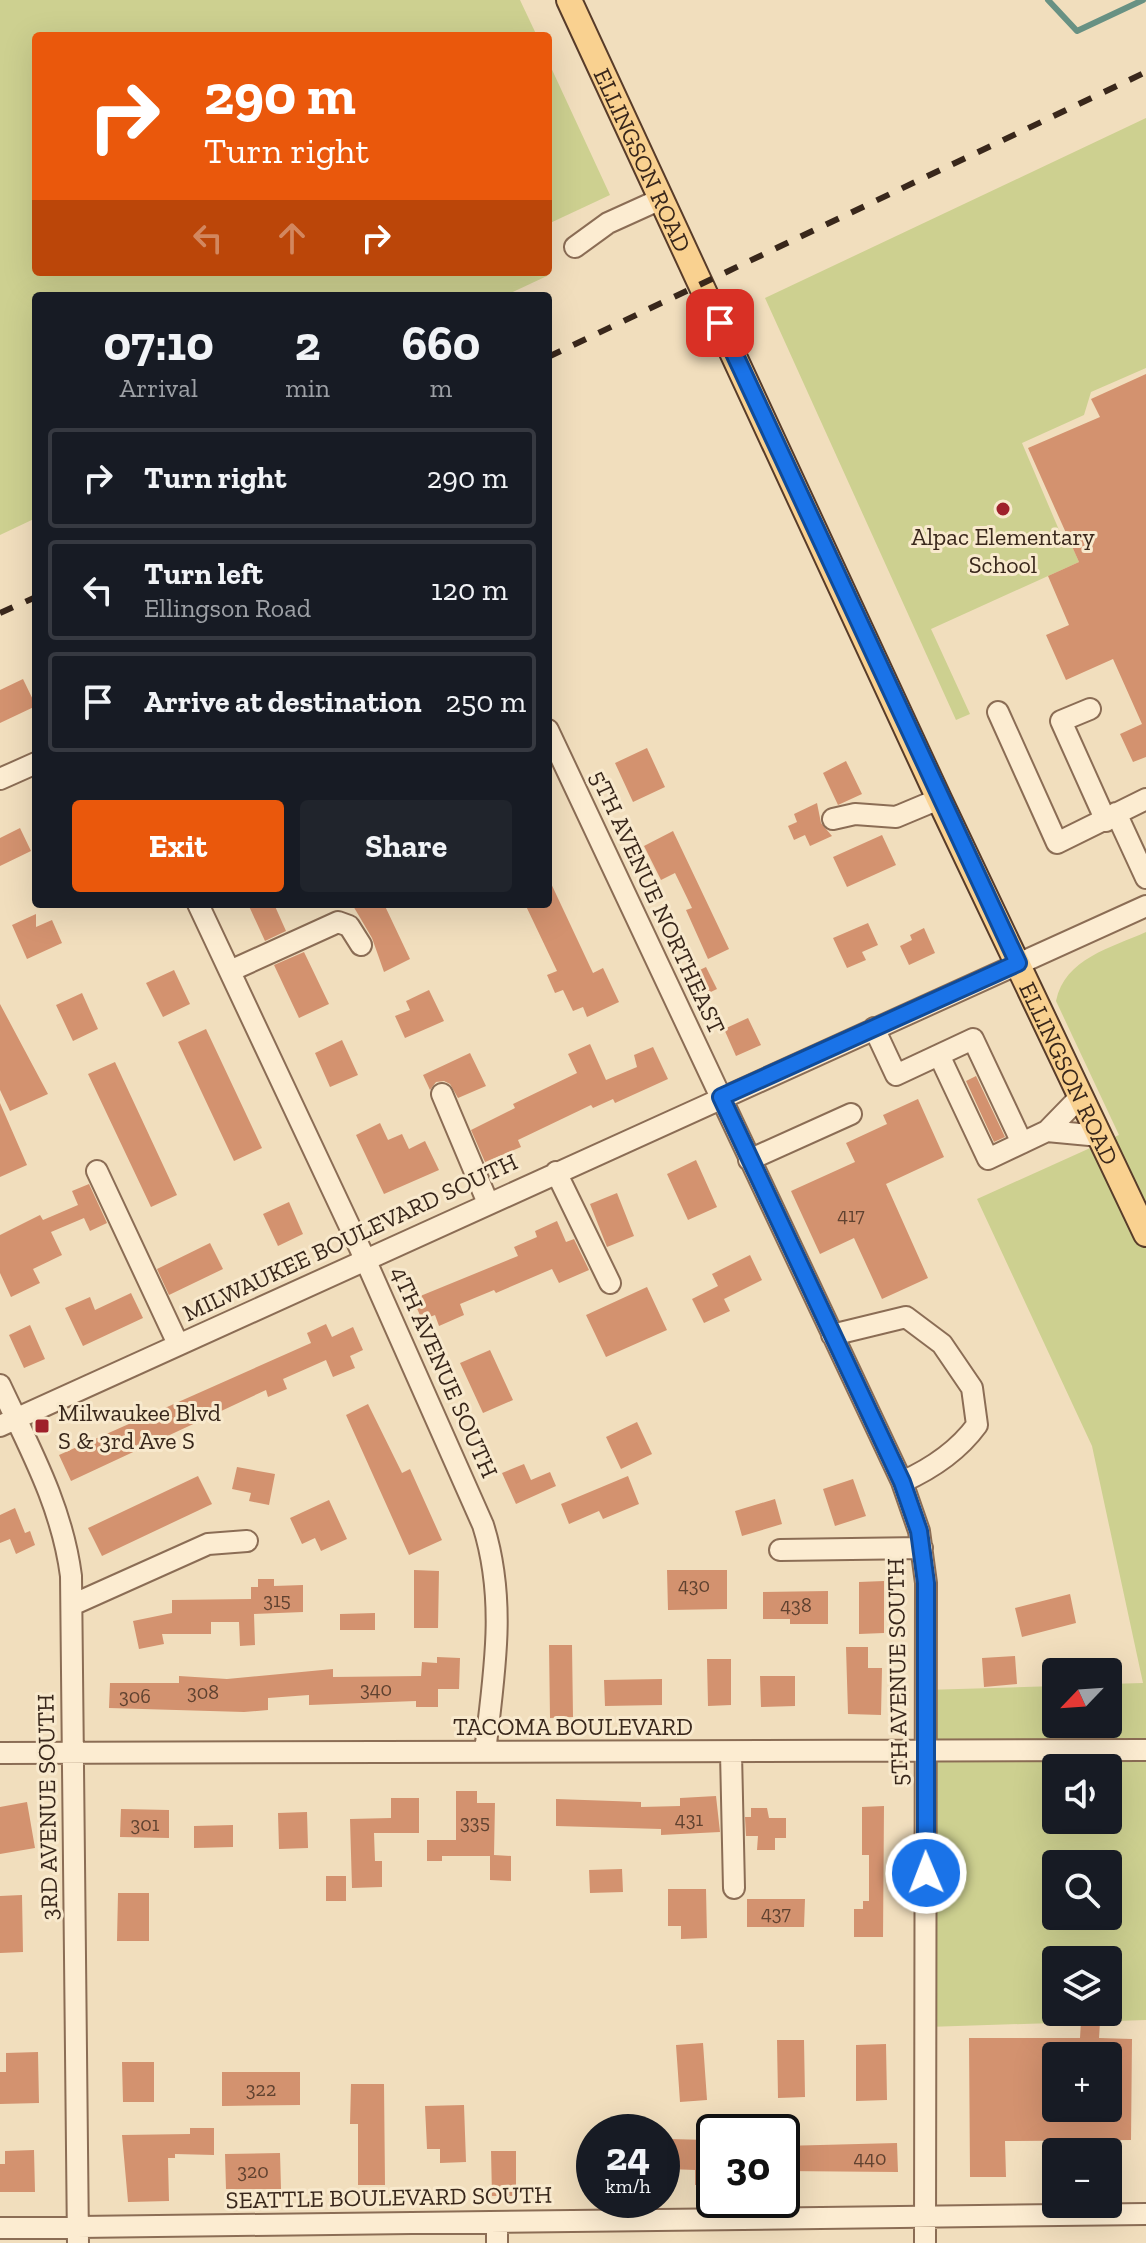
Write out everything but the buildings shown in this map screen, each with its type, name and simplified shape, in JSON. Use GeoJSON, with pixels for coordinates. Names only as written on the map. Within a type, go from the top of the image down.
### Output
{"type":"FeatureCollection","features":[{"type":"Feature","properties":{"kind":"main road","name":"ELLINGSON ROAD"},"geometry":{"type":"LineString","coordinates":[[569,0],[939,799],[1146,1234]]}},
{"type":"Feature","properties":{"kind":"street"},"geometry":{"type":"LineString","coordinates":[[575,247],[608,223],[661,199]]}},
{"type":"Feature","properties":{"kind":"street"},"geometry":{"type":"LineString","coordinates":[[1090,709],[1061,721],[1111,817],[1132,847],[1146,878]]}},
{"type":"Feature","properties":{"kind":"street"},"geometry":{"type":"LineString","coordinates":[[998,712],[1057,843],[1146,799]]}},
{"type":"Feature","properties":{"kind":"street","name":"5TH AVENUE NORTHEAST"},"geometry":{"type":"LineString","coordinates":[[552,738],[721,1097]]}},
{"type":"Feature","properties":{"kind":"street"},"geometry":{"type":"LineString","coordinates":[[0,779],[32,765]]}},
{"type":"Feature","properties":{"kind":"street"},"geometry":{"type":"LineString","coordinates":[[833,819],[855,814],[896,817],[939,799]]}},
{"type":"Feature","properties":{"kind":"street","name":"MILWAUKEE BOULEVARD SOUTH"},"geometry":{"type":"LineString","coordinates":[[8,1422],[1146,906]]}},
{"type":"Feature","properties":{"kind":"street","name":"4TH AVENUE SOUTH"},"geometry":{"type":"LineString","coordinates":[[200,908],[469,1489],[494,1562],[498,1633],[485,1752]]}},
{"type":"Feature","properties":{"kind":"street"},"geometry":{"type":"LineString","coordinates":[[230,971],[338,922],[349,926],[361,945]]}},
{"type":"Feature","properties":{"kind":"street"},"geometry":{"type":"LineString","coordinates":[[874,1028],[896,1075],[973,1039],[1022,1143]]}},
{"type":"Feature","properties":{"kind":"street"},"geometry":{"type":"LineString","coordinates":[[939,1055],[988,1159],[1047,1131],[1081,1096]]}},
{"type":"Feature","properties":{"kind":"street"},"geometry":{"type":"LineString","coordinates":[[442,1094],[488,1203]]}},
{"type":"Feature","properties":{"kind":"street","name":"5TH AVENUE SOUTH"},"geometry":{"type":"LineString","coordinates":[[721,1097],[902,1482],[922,1548],[926,1583],[924,1753],[928,1992],[922,2217],[925,2243]]}},
{"type":"Feature","properties":{"kind":"street"},"geometry":{"type":"LineString","coordinates":[[749,1160],[851,1114]]}},
{"type":"Feature","properties":{"kind":"street"},"geometry":{"type":"LineString","coordinates":[[1047,1131],[1100,1136]]}},
{"type":"Feature","properties":{"kind":"street"},"geometry":{"type":"LineString","coordinates":[[97,1171],[178,1344]]}},
{"type":"Feature","properties":{"kind":"street"},"geometry":{"type":"LineString","coordinates":[[556,1172],[610,1283]]}},
{"type":"Feature","properties":{"kind":"street"},"geometry":{"type":"LineString","coordinates":[[832,1335],[906,1317],[942,1344],[972,1388],[977,1425],[964,1442],[924,1472],[902,1482]]}},
{"type":"Feature","properties":{"kind":"street","name":"3RD AVENUE SOUTH"},"geometry":{"type":"LineString","coordinates":[[0,1385],[8,1422],[59,1517],[67,1546],[72,1605],[78,2235]]}},
{"type":"Feature","properties":{"kind":"street"},"geometry":{"type":"LineString","coordinates":[[72,1605],[208,1544],[247,1541]]}},
{"type":"Feature","properties":{"kind":"street"},"geometry":{"type":"LineString","coordinates":[[780,1550],[922,1548]]}},
{"type":"Feature","properties":{"kind":"street","name":"TACOMA BOULEVARD"},"geometry":{"type":"LineString","coordinates":[[0,1753],[924,1753],[1146,1750]]}},
{"type":"Feature","properties":{"kind":"street"},"geometry":{"type":"LineString","coordinates":[[731,1753],[734,1888]]}},
{"type":"Feature","properties":{"kind":"street","name":"SEATTLE BOULEVARD SOUTH"},"geometry":{"type":"LineString","coordinates":[[0,2228],[78,2235],[497,2233],[922,2217],[1146,2214]]}},
{"type":"Feature","properties":{"kind":"green space"},"geometry":{"type":"Polygon","coordinates":[[[0,0],[520,0],[535,32],[32,32],[32,276],[547,276],[513,292],[32,292],[32,520],[0,535],[0,0]]]}},
{"type":"Feature","properties":{"kind":"green space"},"geometry":{"type":"Polygon","coordinates":[[[552,70],[610,195],[552,222],[552,70]]]}},
{"type":"Feature","properties":{"kind":"green space","name":"Alpac Elementary School"},"geometry":{"type":"Polygon","coordinates":[[[1146,118],[1146,368],[1091,392],[1084,415],[1022,443],[1062,537],[1067,535],[1079,562],[931,629],[970,714],[956,720],[765,298],[1146,118]]]}},
{"type":"Feature","properties":{"kind":"green space"},"geometry":{"type":"Polygon","coordinates":[[[1146,932],[1146,2020],[1122,2021],[1122,1946],[1042,1946],[1042,2023],[927,2027],[925,1690],[1042,1686],[1042,1738],[1122,1738],[1122,1684],[1143,1683],[1092,1446],[977,1199],[1119,1135],[1056,1001],[1069,974],[1091,956],[1146,932]]]}},
{"type":"Feature","properties":{"kind":"waterway"},"geometry":{"type":"LineString","coordinates":[[1048,0],[1077,31],[1143,0]]}},
{"type":"Feature","properties":{"kind":"railway"},"geometry":{"type":"LineString","coordinates":[[552,355],[1146,72]]}},
{"type":"Feature","properties":{"kind":"railway"},"geometry":{"type":"LineString","coordinates":[[0,613],[32,599]]}},
{"type":"Feature","properties":{"kind":"place","name":"Alpac Elementary School"},"geometry":{"type":"Point","coordinates":[1003,509]}},
{"type":"Feature","properties":{"kind":"place","name":"Milwaukee Blvd S & 3rd Ave S"},"geometry":{"type":"Point","coordinates":[42,1426]}},
{"type":"Feature","properties":{"kind":"route"},"geometry":{"type":"LineString","coordinates":[[720,323],[1018,963],[721,1097],[902,1482],[919,1531],[926,1583],[926,1873]]}}]}
